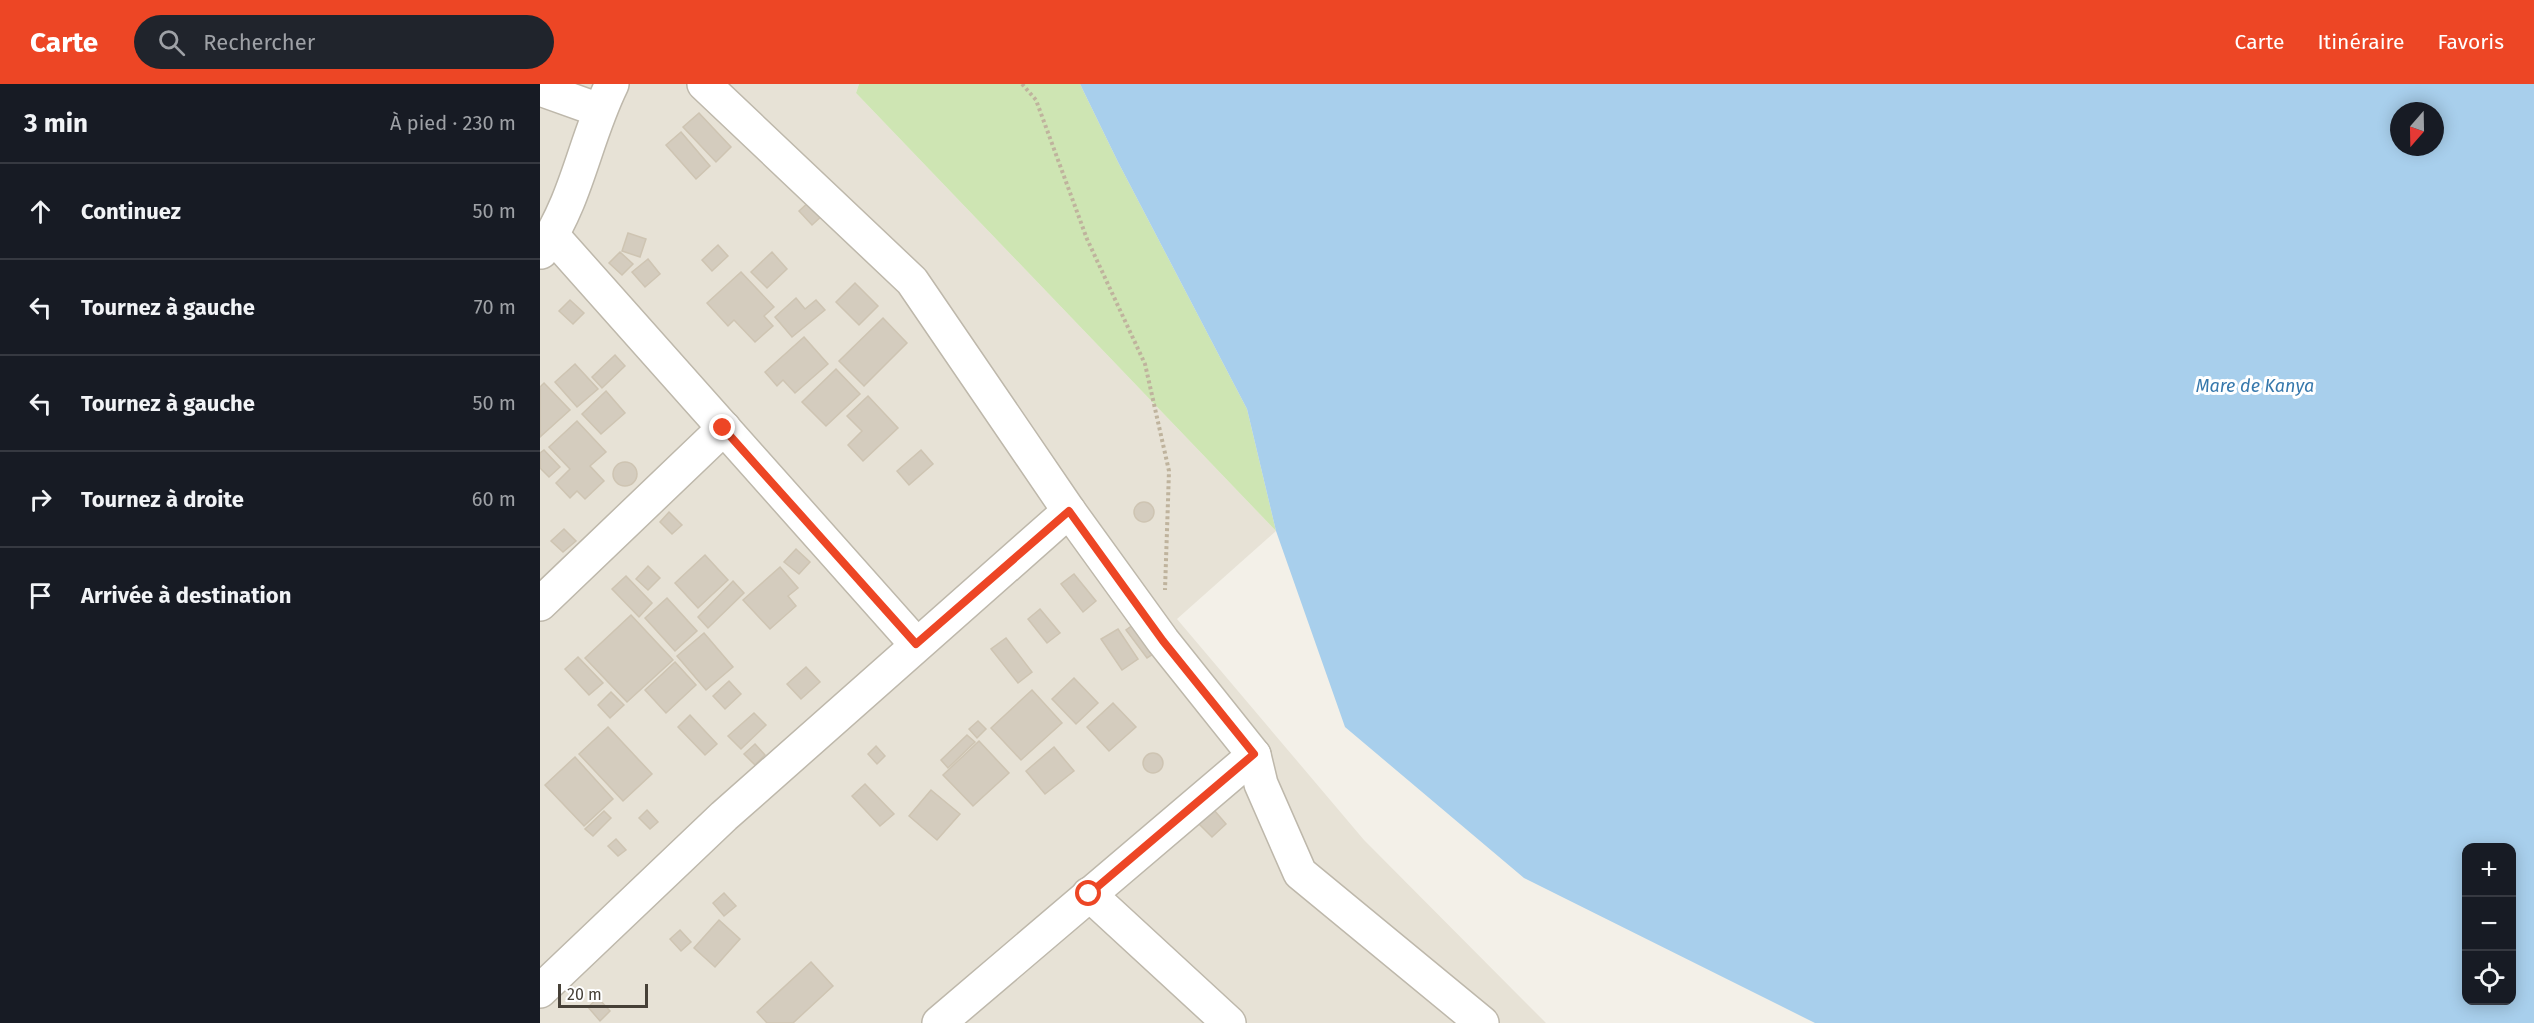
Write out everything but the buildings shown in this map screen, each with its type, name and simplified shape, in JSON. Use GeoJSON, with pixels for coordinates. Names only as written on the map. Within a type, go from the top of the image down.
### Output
{"type":"FeatureCollection","features":[{"type":"Feature","properties":{"kind":"street"},"geometry":{"type":"LineString","coordinates":[[704,84],[906,274],[1069,511],[1163,641],[1254,754],[1261,784],[1300,873],[1482,1023]]}},
{"type":"Feature","properties":{"kind":"street"},"geometry":{"type":"LineString","coordinates":[[540,89],[605,97],[569,204],[546,244],[723,428],[916,644]]}},
{"type":"Feature","properties":{"kind":"street"},"geometry":{"type":"LineString","coordinates":[[540,604],[723,428]]}},
{"type":"Feature","properties":{"kind":"street"},"geometry":{"type":"LineString","coordinates":[[540,991],[724,816],[1069,511]]}},
{"type":"Feature","properties":{"kind":"street"},"geometry":{"type":"LineString","coordinates":[[939,1023],[1254,754]]}},
{"type":"Feature","properties":{"kind":"street"},"geometry":{"type":"LineString","coordinates":[[1089,894],[1229,1023]]}},
{"type":"Feature","properties":{"kind":"path"},"geometry":{"type":"LineString","coordinates":[[1022,84],[1036,100],[1087,239],[1145,364],[1169,471],[1163,641]]}},
{"type":"Feature","properties":{"kind":"shaded area"},"geometry":{"type":"Polygon","coordinates":[[[540,84],[859,84],[856,93],[1276,531],[1177,619],[1364,840],[1546,1023],[540,1023],[540,84]]]}},
{"type":"Feature","properties":{"kind":"green space"},"geometry":{"type":"Polygon","coordinates":[[[859,84],[1080,84],[1118,162],[1247,409],[1276,531],[856,93],[859,84]]]}},
{"type":"Feature","properties":{"kind":"water","name":"Mare de Kanya"},"geometry":{"type":"Polygon","coordinates":[[[1080,84],[2534,84],[2534,1023],[1815,1023],[1524,878],[1345,727],[1276,531],[1247,409],[1118,162],[1080,84]]]}},
{"type":"Feature","properties":{"kind":"route"},"geometry":{"type":"LineString","coordinates":[[723,428],[916,644],[1069,511],[1163,641],[1239,739],[1254,754],[1089,894]]}}]}
